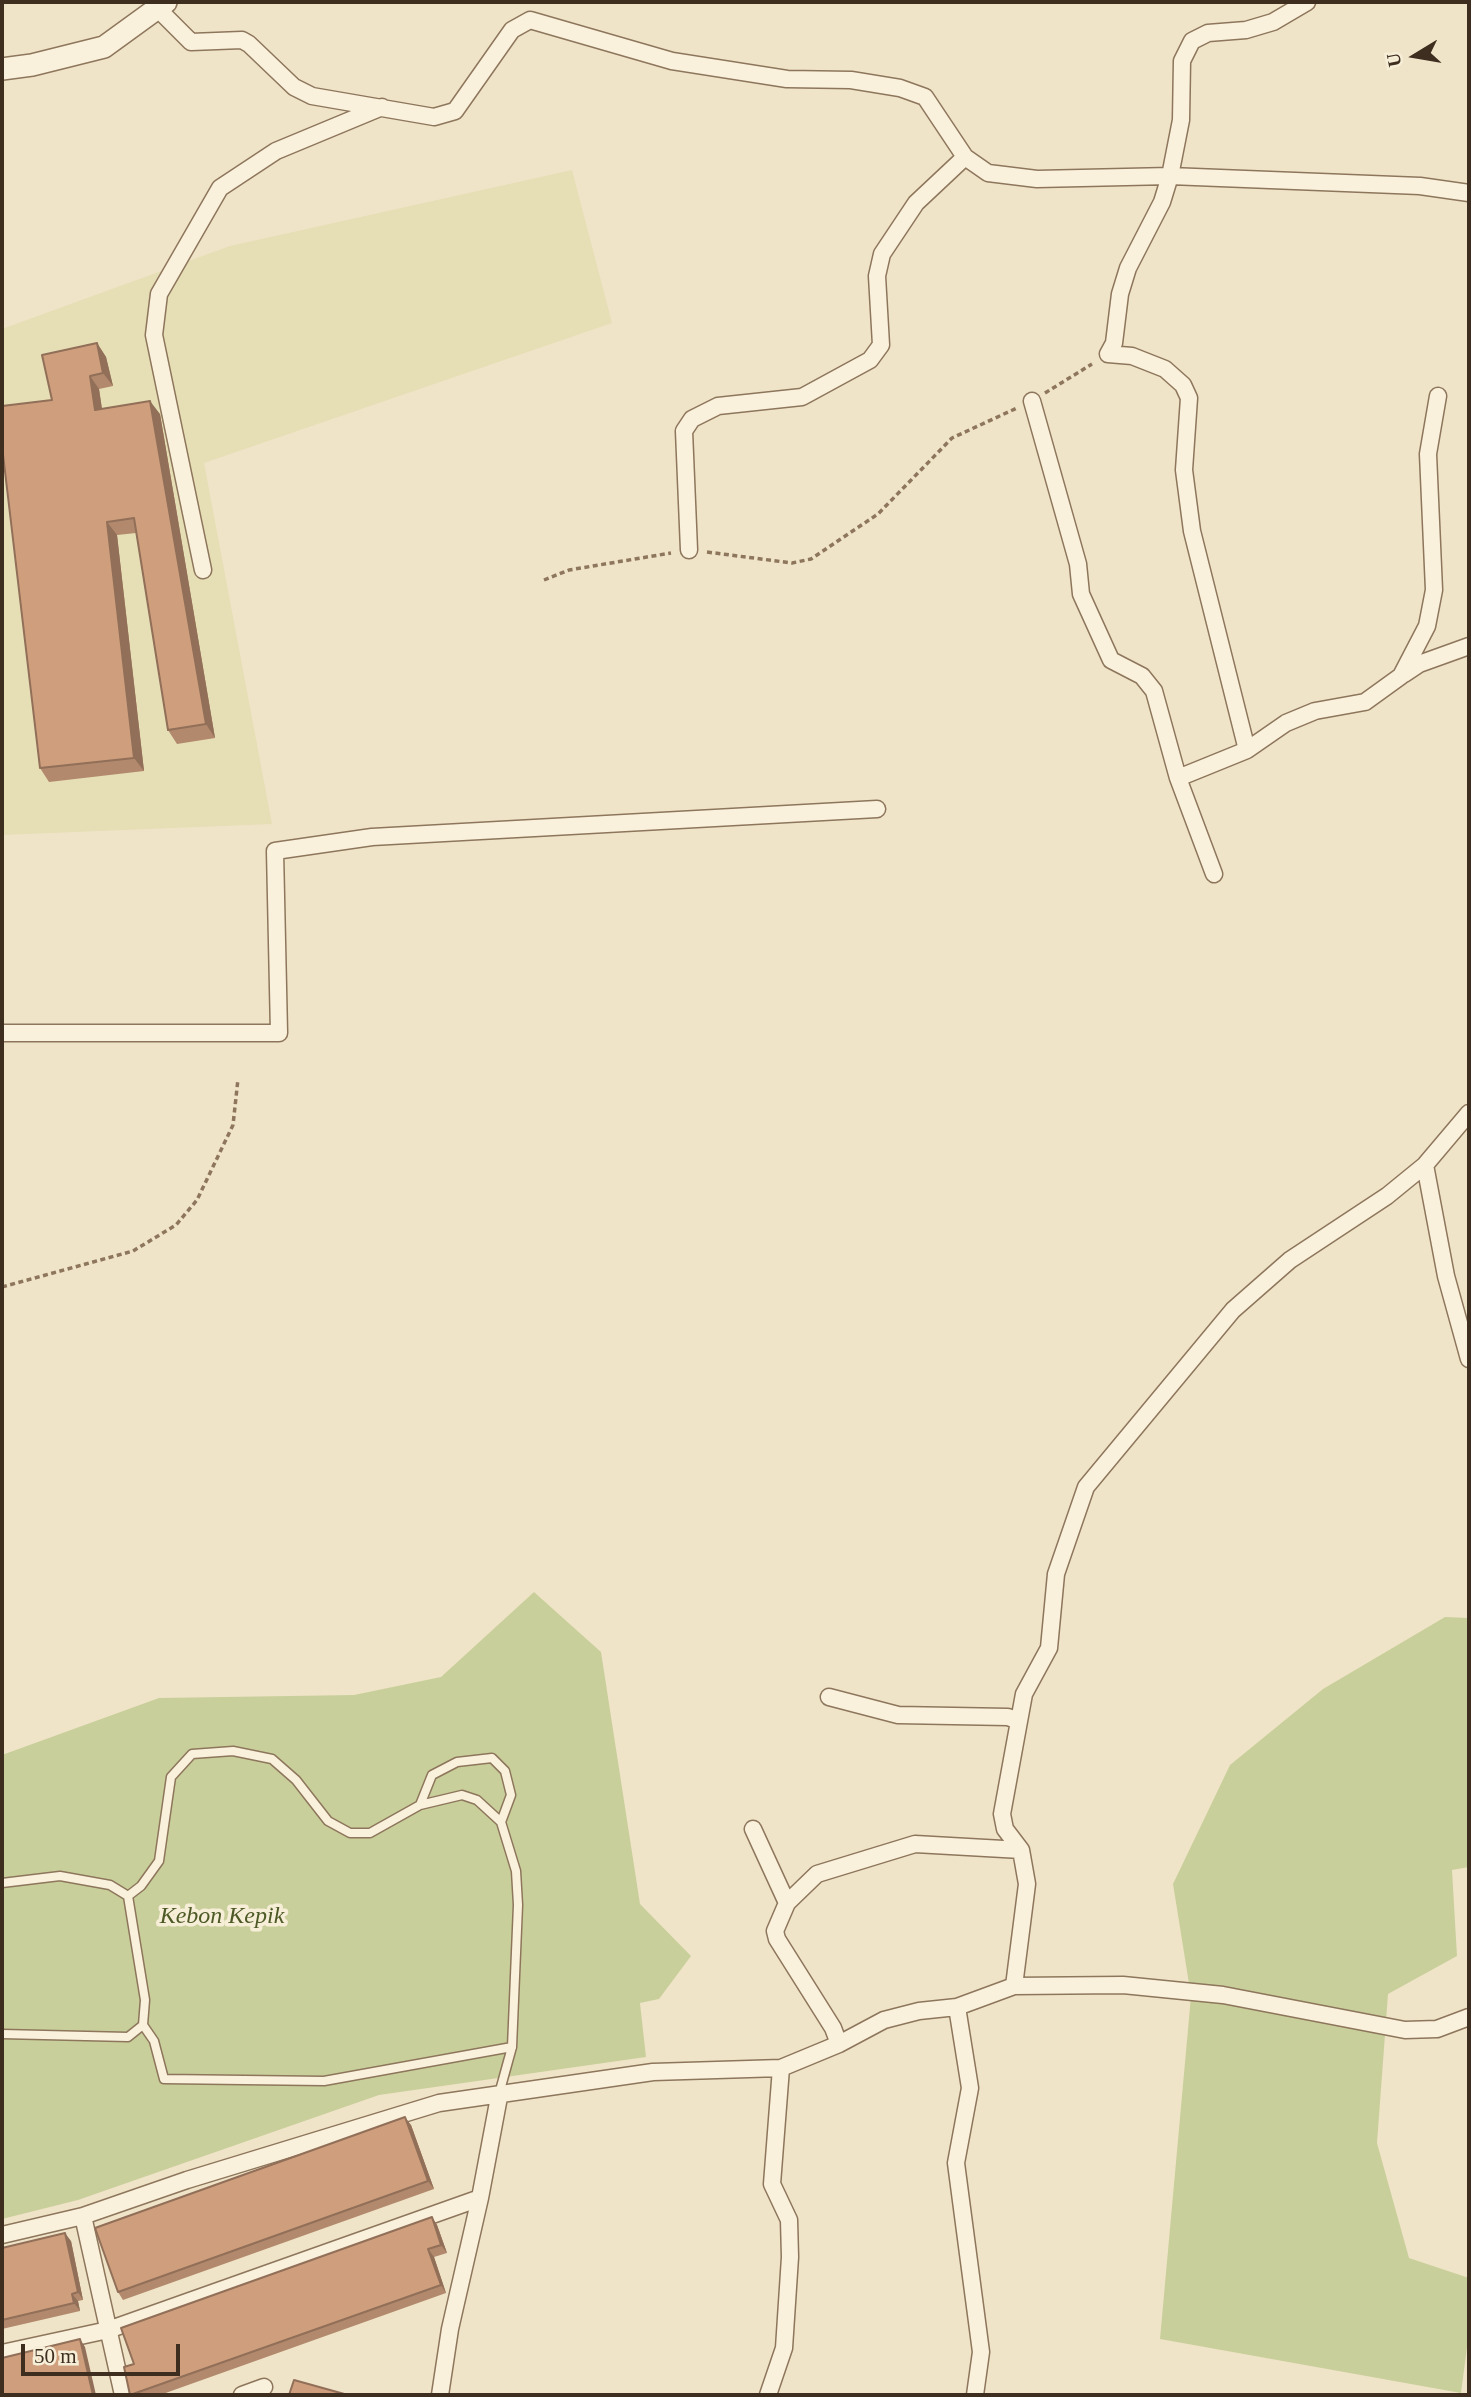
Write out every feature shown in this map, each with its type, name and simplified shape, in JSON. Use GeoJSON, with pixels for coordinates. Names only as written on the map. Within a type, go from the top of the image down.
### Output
{"type":"FeatureCollection","features":[{"type":"Feature","properties":{"kind":"street"},"geometry":{"type":"LineString","coordinates":[[1247,750],[1192,531],[1184,470],[1189,398],[1183,386],[1165,369],[1132,356],[1108,354],[1114,343],[1120,294],[1128,268],[1162,202],[1170,176],[1181,120],[1182,61],[1192,40],[1208,33],[1247,30],[1272,22],[1307,2]]}},
{"type":"Feature","properties":{"kind":"street"},"geometry":{"type":"LineString","coordinates":[[2,69],[32,65],[104,47],[162,6],[191,42],[242,40],[250,44],[294,87],[312,96],[434,117],[455,111],[512,30],[530,19],[672,61],[787,79],[850,80],[901,88],[925,97],[965,157],[988,173],[1037,178],[1170,176],[1420,186],[1469,193]]}},
{"type":"Feature","properties":{"kind":"street"},"geometry":{"type":"LineString","coordinates":[[203,570],[154,335],[159,294],[219,188],[276,151],[384,107]]}},
{"type":"Feature","properties":{"kind":"street"},"geometry":{"type":"LineString","coordinates":[[689,550],[684,431],[692,419],[718,406],[802,397],[870,360],[881,345],[877,276],[882,254],[916,203],[965,157]]}},
{"type":"Feature","properties":{"kind":"street"},"geometry":{"type":"LineString","coordinates":[[1401,676],[1427,626],[1434,590],[1428,454],[1438,396]]}},
{"type":"Feature","properties":{"kind":"street"},"geometry":{"type":"LineString","coordinates":[[1031,401],[1078,564],[1081,594],[1111,660],[1142,676],[1154,691],[1178,778],[1214,874]]}},
{"type":"Feature","properties":{"kind":"street"},"geometry":{"type":"LineString","coordinates":[[1178,778],[1247,750],[1286,723],[1315,711],[1365,702],[1419,664],[1469,646]]}},
{"type":"Feature","properties":{"kind":"street"},"geometry":{"type":"LineString","coordinates":[[2,1033],[279,1033],[275,851],[372,837],[877,809]]}},
{"type":"Feature","properties":{"kind":"street"},"geometry":{"type":"LineString","coordinates":[[1014,1986],[1027,1884],[1021,1850],[1005,1829],[1002,1814],[1024,1694],[1049,1648],[1056,1574],[1086,1487],[1233,1310],[1290,1260],[1387,1196],[1425,1165],[1469,1113]]}},
{"type":"Feature","properties":{"kind":"street"},"geometry":{"type":"LineString","coordinates":[[1425,1165],[1446,1276],[1469,1359]]}},
{"type":"Feature","properties":{"kind":"street"},"geometry":{"type":"LineString","coordinates":[[829,1697],[898,1715],[1008,1717],[1019,1721]]}},
{"type":"Feature","properties":{"kind":"street"},"geometry":{"type":"LineString","coordinates":[[753,1829],[787,1903]]}},
{"type":"Feature","properties":{"kind":"street"},"geometry":{"type":"LineString","coordinates":[[839,2044],[834,2028],[777,1939],[775,1931],[787,1903],[817,1874],[915,1844],[1021,1850]]}},
{"type":"Feature","properties":{"kind":"street"},"geometry":{"type":"LineString","coordinates":[[2,2235],[82,2216],[187,2180],[439,2104],[653,2072],[781,2068],[839,2044],[884,2020],[919,2011],[957,2007],[1014,1986],[1123,1985],[1211,1994],[1405,2030],[1437,2029],[1469,2017]]}},
{"type":"Feature","properties":{"kind":"street"},"geometry":{"type":"LineString","coordinates":[[957,2007],[970,2088],[956,2163],[981,2352],[975,2395]]}},
{"type":"Feature","properties":{"kind":"street"},"geometry":{"type":"LineString","coordinates":[[768,2395],[784,2348],[790,2258],[789,2220],[772,2184],[781,2068]]}},
{"type":"Feature","properties":{"kind":"street"},"geometry":{"type":"LineString","coordinates":[[440,2395],[450,2329],[480,2198],[499,2096]]}},
{"type":"Feature","properties":{"kind":"street"},"geometry":{"type":"LineString","coordinates":[[2,2353],[108,2330],[480,2198]]}},
{"type":"Feature","properties":{"kind":"street"},"geometry":{"type":"LineString","coordinates":[[82,2216],[123,2395]]}},
{"type":"Feature","properties":{"kind":"street"},"geometry":{"type":"LineString","coordinates":[[242,2395],[264,2387]]}},
{"type":"Feature","properties":{"kind":"lane"},"geometry":{"type":"LineString","coordinates":[[128,1896],[141,1886],[159,1861],[172,1777],[192,1754],[233,1751],[272,1759],[296,1780],[328,1821],[350,1833],[370,1833],[420,1805],[462,1794],[478,1800],[500,1822],[516,1871],[518,1905],[512,2046],[499,2096]]}},
{"type":"Feature","properties":{"kind":"lane"},"geometry":{"type":"LineString","coordinates":[[420,1805],[432,1775],[457,1762],[492,1758],[505,1771],[511,1795],[500,1822]]}},
{"type":"Feature","properties":{"kind":"lane"},"geometry":{"type":"LineString","coordinates":[[2,1883],[60,1876],[110,1885],[128,1896],[145,2000],[143,2025],[154,2041],[164,2079],[324,2081],[512,2046]]}},
{"type":"Feature","properties":{"kind":"lane"},"geometry":{"type":"LineString","coordinates":[[2,2034],[128,2037],[143,2025]]}},
{"type":"Feature","properties":{"kind":"path"},"geometry":{"type":"LineString","coordinates":[[544,580],[569,570],[689,550],[792,563],[811,559],[878,514],[952,438],[1031,401],[1108,354]]}},
{"type":"Feature","properties":{"kind":"path"},"geometry":{"type":"LineString","coordinates":[[2,1287],[133,1251],[176,1224],[197,1200],[233,1125],[237,1079]]}},
{"type":"Feature","properties":{"kind":"shaded area"},"geometry":{"type":"Polygon","coordinates":[[[572,170],[612,323],[204,463],[272,824],[2,835],[2,329],[230,246],[572,170]]]}},
{"type":"Feature","properties":{"kind":"green space","name":"Kebon Kepik"},"geometry":{"type":"Polygon","coordinates":[[[534,1592],[601,1652],[640,1904],[691,1956],[659,1999],[640,2003],[646,2057],[379,2095],[78,2200],[2,2219],[2,1755],[159,1698],[354,1695],[441,1677],[534,1592]]]}},
{"type":"Feature","properties":{"kind":"green space"},"geometry":{"type":"Polygon","coordinates":[[[1445,1617],[1469,1618],[1469,1867],[1452,1870],[1457,1956],[1388,1994],[1377,2143],[1409,2258],[1469,2278],[1469,2332],[1461,2393],[1160,2339],[1191,1996],[1173,1884],[1230,1765],[1323,1689],[1445,1617]]]}},
{"type":"Feature","properties":{"kind":"building"},"geometry":{"type":"Polygon","coordinates":[[[97,343],[103,373],[90,376],[95,410],[150,401],[206,724],[168,730],[134,518],[107,522],[134,758],[40,768],[2,446],[2,406],[52,400],[42,355],[97,343]]]}},
{"type":"Feature","properties":{"kind":"building"},"geometry":{"type":"Polygon","coordinates":[[[405,2117],[428,2181],[118,2292],[95,2228],[405,2117]]]}},
{"type":"Feature","properties":{"kind":"building"},"geometry":{"type":"Polygon","coordinates":[[[432,2217],[441,2245],[428,2249],[441,2285],[130,2395],[124,2367],[134,2364],[121,2328],[432,2217]]]}},
{"type":"Feature","properties":{"kind":"building"},"geometry":{"type":"Polygon","coordinates":[[[65,2233],[78,2292],[72,2294],[74,2303],[2,2320],[2,2248],[65,2233]]]}},
{"type":"Feature","properties":{"kind":"building"},"geometry":{"type":"Polygon","coordinates":[[[80,2339],[93,2395],[2,2395],[2,2358],[80,2339]]]}},
{"type":"Feature","properties":{"kind":"building"},"geometry":{"type":"Polygon","coordinates":[[[294,2380],[348,2395],[289,2395],[294,2380]]]}}]}
